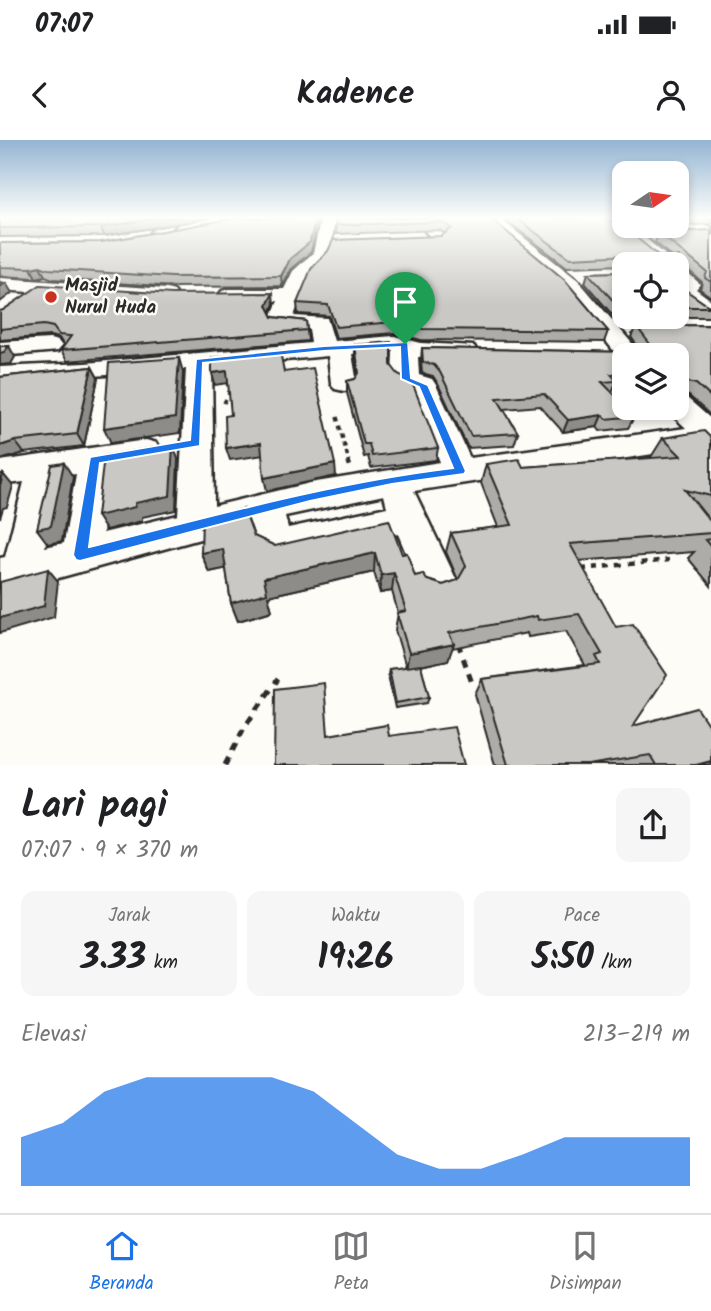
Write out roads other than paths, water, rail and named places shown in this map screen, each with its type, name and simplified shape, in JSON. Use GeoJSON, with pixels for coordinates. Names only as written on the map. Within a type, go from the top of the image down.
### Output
{"type":"FeatureCollection","features":[{"type":"Feature","properties":{"kind":"street"},"geometry":{"type":"LineString","coordinates":[[327,247],[300,275],[282,319],[285,322],[319,323],[344,383]]}},
{"type":"Feature","properties":{"kind":"street"},"geometry":{"type":"LineString","coordinates":[[526,247],[561,276],[620,343]]}},
{"type":"Feature","properties":{"kind":"street"},"geometry":{"type":"LineString","coordinates":[[15,302],[66,273]]}},
{"type":"Feature","properties":{"kind":"street"},"geometry":{"type":"LineString","coordinates":[[561,276],[587,275]]}},
{"type":"Feature","properties":{"kind":"street"},"geometry":{"type":"LineString","coordinates":[[0,284],[196,296],[290,295]]}},
{"type":"Feature","properties":{"kind":"street"},"geometry":{"type":"LineString","coordinates":[[689,298],[707,321]]}},
{"type":"Feature","properties":{"kind":"street"},"geometry":{"type":"LineString","coordinates":[[606,327],[612,327]]}},
{"type":"Feature","properties":{"kind":"street"},"geometry":{"type":"LineString","coordinates":[[399,344],[406,379],[423,385],[460,471]]}},
{"type":"Feature","properties":{"kind":"street"},"geometry":{"type":"LineString","coordinates":[[0,375],[85,371],[399,344],[420,351],[489,351]]}},
{"type":"Feature","properties":{"kind":"street"},"geometry":{"type":"LineString","coordinates":[[0,349],[50,346]]}},
{"type":"Feature","properties":{"kind":"street"},"geometry":{"type":"LineString","coordinates":[[600,352],[612,353]]}},
{"type":"Feature","properties":{"kind":"street"},"geometry":{"type":"LineString","coordinates":[[196,526],[199,360]]}},
{"type":"Feature","properties":{"kind":"street"},"geometry":{"type":"LineString","coordinates":[[11,573],[264,507],[355,487],[711,435],[691,407]]}},
{"type":"Feature","properties":{"kind":"street"},"geometry":{"type":"LineString","coordinates":[[0,473],[196,443]]}},
{"type":"Feature","properties":{"kind":"street"},"geometry":{"type":"LineString","coordinates":[[80,555],[94,460]]}},
{"type":"Feature","properties":{"kind":"street"},"geometry":{"type":"LineString","coordinates":[[11,573],[44,468]]}},
{"type":"Feature","properties":{"kind":"street"},"geometry":{"type":"LineString","coordinates":[[392,480],[438,583]]}},
{"type":"Feature","properties":{"kind":"street"},"geometry":{"type":"LineString","coordinates":[[264,507],[274,543],[278,546],[408,517]]}},
{"type":"Feature","properties":{"kind":"place","name":"Masjid Nurul Huda"},"geometry":{"type":"Point","coordinates":[51,297]}}]}
